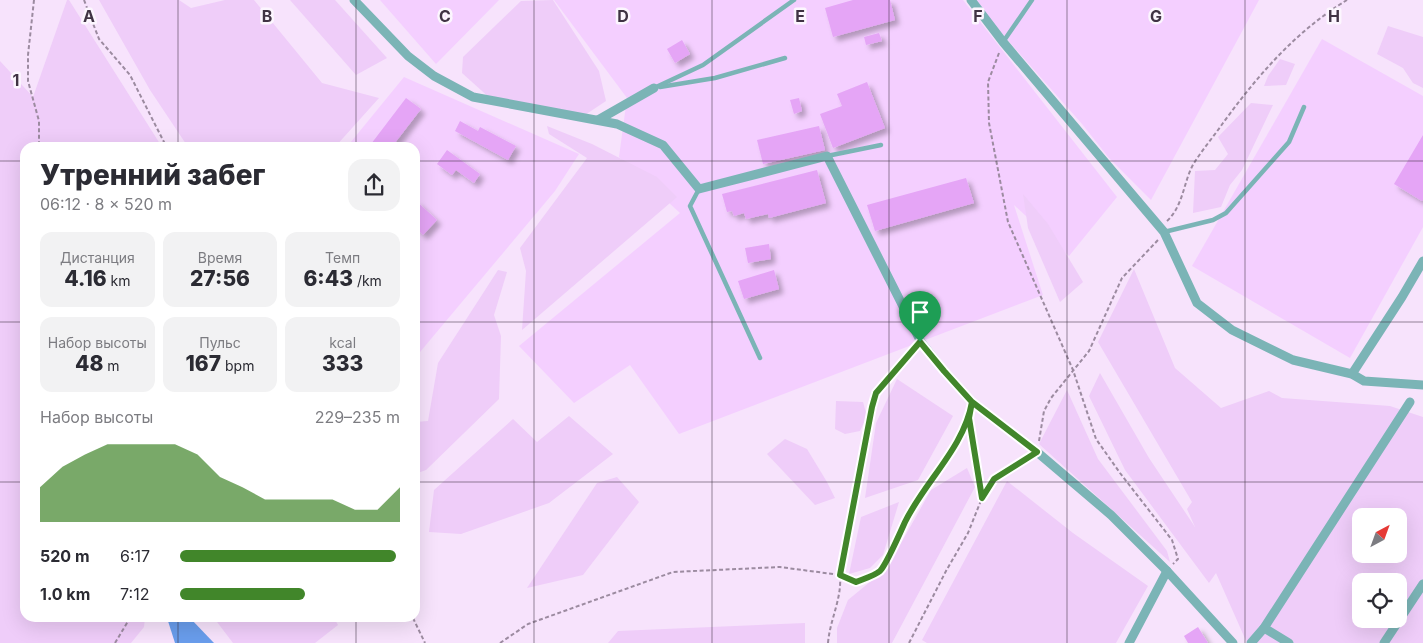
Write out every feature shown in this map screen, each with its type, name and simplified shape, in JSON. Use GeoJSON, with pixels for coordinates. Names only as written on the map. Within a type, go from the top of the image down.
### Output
{"type":"FeatureCollection","features":[{"type":"Feature","properties":{"kind":"street"},"geometry":{"type":"LineString","coordinates":[[354,0],[408,56],[434,76],[473,97],[617,124],[663,145],[699,189],[827,156],[920,342],[944,371],[972,402],[1037,452],[1111,515],[1167,571],[1233,643]]}},
{"type":"Feature","properties":{"kind":"street"},"geometry":{"type":"LineString","coordinates":[[971,0],[1003,42],[1164,232],[1197,303],[1232,330],[1292,360],[1352,374],[1364,381],[1423,385]]}},
{"type":"Feature","properties":{"kind":"street"},"geometry":{"type":"LineString","coordinates":[[598,120],[654,88]]}},
{"type":"Feature","properties":{"kind":"street"},"geometry":{"type":"LineString","coordinates":[[1352,374],[1423,261]]}},
{"type":"Feature","properties":{"kind":"street"},"geometry":{"type":"LineString","coordinates":[[1251,643],[1264,628],[1410,402]]}},
{"type":"Feature","properties":{"kind":"street"},"geometry":{"type":"LineString","coordinates":[[1130,643],[1167,571]]}},
{"type":"Feature","properties":{"kind":"street"},"geometry":{"type":"LineString","coordinates":[[1384,643],[1423,584]]}},
{"type":"Feature","properties":{"kind":"street"},"geometry":{"type":"LineString","coordinates":[[1264,628],[1289,643]]}},
{"type":"Feature","properties":{"kind":"lane"},"geometry":{"type":"LineString","coordinates":[[654,88],[703,66],[794,0]]}},
{"type":"Feature","properties":{"kind":"lane"},"geometry":{"type":"LineString","coordinates":[[1003,42],[1032,0]]}},
{"type":"Feature","properties":{"kind":"lane"},"geometry":{"type":"LineString","coordinates":[[654,88],[715,78],[786,58]]}},
{"type":"Feature","properties":{"kind":"lane"},"geometry":{"type":"LineString","coordinates":[[1164,232],[1213,220],[1226,213],[1289,142],[1304,107]]}},
{"type":"Feature","properties":{"kind":"lane"},"geometry":{"type":"LineString","coordinates":[[827,156],[881,145]]}},
{"type":"Feature","properties":{"kind":"lane"},"geometry":{"type":"LineString","coordinates":[[699,189],[690,206],[760,358]]}},
{"type":"Feature","properties":{"kind":"path"},"geometry":{"type":"LineString","coordinates":[[34,0],[28,55],[28,81],[39,121],[39,142]]}},
{"type":"Feature","properties":{"kind":"path"},"geometry":{"type":"LineString","coordinates":[[84,0],[99,39],[130,75],[164,142]]}},
{"type":"Feature","properties":{"kind":"path"},"geometry":{"type":"LineString","coordinates":[[1324,14],[1347,0]]}},
{"type":"Feature","properties":{"kind":"path"},"geometry":{"type":"LineString","coordinates":[[1003,42],[988,82],[989,123],[1008,222],[1073,370],[1096,439],[1172,540],[1178,559],[1167,571]]}},
{"type":"Feature","properties":{"kind":"path"},"geometry":{"type":"LineString","coordinates":[[828,643],[841,589],[840,575],[876,393],[920,342]]}},
{"type":"Feature","properties":{"kind":"path"},"geometry":{"type":"LineString","coordinates":[[500,643],[528,624],[673,572],[780,567],[840,575],[856,582],[881,570],[922,492],[949,456],[969,418],[972,402]]}},
{"type":"Feature","properties":{"kind":"path"},"geometry":{"type":"LineString","coordinates":[[969,418],[982,498]]}},
{"type":"Feature","properties":{"kind":"path"},"geometry":{"type":"LineString","coordinates":[[909,643],[968,533],[982,498],[994,479],[1037,452]]}},
{"type":"Feature","properties":{"kind":"path"},"geometry":{"type":"LineString","coordinates":[[114,643],[127,622]]}},
{"type":"Feature","properties":{"kind":"path"},"geometry":{"type":"LineString","coordinates":[[415,622],[425,643]]}},
{"type":"Feature","properties":{"kind":"shaded area"},"geometry":{"type":"Polygon","coordinates":[[[67,0],[69,0],[159,142],[20,142],[20,622],[145,622],[144,627],[131,643],[0,643],[0,61],[33,97],[67,0]]]}},
{"type":"Feature","properties":{"kind":"shaded area"},"geometry":{"type":"Polygon","coordinates":[[[99,0],[179,0],[191,8],[225,0],[254,0],[322,83],[379,98],[339,142],[185,142],[150,90],[99,0]]]}},
{"type":"Feature","properties":{"kind":"shaded area"},"geometry":{"type":"Polygon","coordinates":[[[290,0],[335,0],[387,58],[356,75],[290,0]]]}},
{"type":"Feature","properties":{"kind":"shaded area"},"geometry":{"type":"Polygon","coordinates":[[[380,0],[499,0],[436,64],[380,0]]]}},
{"type":"Feature","properties":{"kind":"shaded area"},"geometry":{"type":"Polygon","coordinates":[[[553,0],[599,71],[606,101],[585,115],[492,100],[462,73],[463,57],[521,1],[553,0]]]}},
{"type":"Feature","properties":{"kind":"shaded area"},"geometry":{"type":"Polygon","coordinates":[[[554,0],[963,0],[1117,197],[1069,256],[1014,205],[1043,295],[679,434],[630,365],[574,403],[519,346],[680,213],[619,157],[627,98],[554,0]]]}},
{"type":"Feature","properties":{"kind":"shaded area"},"geometry":{"type":"Polygon","coordinates":[[[975,0],[1259,0],[1151,200],[1109,158],[975,0]]]}},
{"type":"Feature","properties":{"kind":"shaded area"},"geometry":{"type":"Polygon","coordinates":[[[1388,26],[1423,37],[1423,88],[1413,83],[1403,68],[1377,54],[1388,26]]]}},
{"type":"Feature","properties":{"kind":"shaded area"},"geometry":{"type":"Polygon","coordinates":[[[1322,39],[1423,96],[1423,227],[1350,358],[1192,266],[1322,39]]]}},
{"type":"Feature","properties":{"kind":"shaded area"},"geometry":{"type":"Polygon","coordinates":[[[1280,59],[1295,64],[1286,85],[1264,86],[1268,76],[1280,59]]]}},
{"type":"Feature","properties":{"kind":"shaded area"},"geometry":{"type":"Polygon","coordinates":[[[404,77],[579,154],[555,191],[420,352],[420,142],[351,142],[404,77]]]}},
{"type":"Feature","properties":{"kind":"shaded area"},"geometry":{"type":"Polygon","coordinates":[[[1251,103],[1273,105],[1242,170],[1230,185],[1221,207],[1193,213],[1195,171],[1215,170],[1228,154],[1218,137],[1251,103]]]}},
{"type":"Feature","properties":{"kind":"shaded area"},"geometry":{"type":"Polygon","coordinates":[[[547,126],[592,144],[657,177],[677,197],[522,330],[526,271],[520,248],[587,158],[549,134],[547,126]]]}},
{"type":"Feature","properties":{"kind":"shaded area"},"geometry":{"type":"Polygon","coordinates":[[[1023,194],[1048,224],[1083,282],[1060,302],[1028,228],[1023,194]]]}},
{"type":"Feature","properties":{"kind":"shaded area"},"geometry":{"type":"Polygon","coordinates":[[[1134,269],[1175,368],[1221,408],[1269,391],[1282,398],[1390,406],[1423,417],[1423,643],[1247,643],[1216,573],[1209,583],[1125,470],[1089,396],[1100,373],[1149,458],[1195,527],[1187,509],[1192,502],[1098,342],[1134,269]]]}},
{"type":"Feature","properties":{"kind":"shaded area"},"geometry":{"type":"Polygon","coordinates":[[[498,270],[507,272],[494,315],[501,336],[499,399],[426,470],[420,472],[420,422],[428,421],[438,363],[498,270]]]}},
{"type":"Feature","properties":{"kind":"shaded area"},"geometry":{"type":"Polygon","coordinates":[[[897,379],[953,416],[918,480],[865,498],[876,423],[897,379]]]}},
{"type":"Feature","properties":{"kind":"shaded area"},"geometry":{"type":"Polygon","coordinates":[[[1067,390],[1098,459],[1167,551],[1170,562],[1039,444],[1067,390]]]}},
{"type":"Feature","properties":{"kind":"shaded area"},"geometry":{"type":"Polygon","coordinates":[[[836,401],[863,402],[867,416],[860,431],[845,434],[835,429],[836,401]]]}},
{"type":"Feature","properties":{"kind":"shaded area"},"geometry":{"type":"Polygon","coordinates":[[[569,416],[613,454],[549,503],[461,534],[429,532],[434,490],[513,419],[537,442],[569,416]]]}},
{"type":"Feature","properties":{"kind":"shaded area"},"geometry":{"type":"Polygon","coordinates":[[[785,439],[807,449],[835,498],[815,505],[767,454],[785,439]]]}},
{"type":"Feature","properties":{"kind":"shaded area"},"geometry":{"type":"Polygon","coordinates":[[[967,468],[975,487],[892,643],[837,643],[837,628],[848,600],[887,568],[931,490],[967,468]]]}},
{"type":"Feature","properties":{"kind":"shaded area"},"geometry":{"type":"Polygon","coordinates":[[[617,477],[639,502],[583,575],[527,588],[597,483],[617,477]]]}},
{"type":"Feature","properties":{"kind":"shaded area"},"geometry":{"type":"Polygon","coordinates":[[[1007,481],[1073,533],[1148,586],[1116,643],[927,643],[922,640],[1007,481]]]}},
{"type":"Feature","properties":{"kind":"shaded area"},"geometry":{"type":"Polygon","coordinates":[[[899,502],[883,555],[870,568],[849,574],[861,517],[899,502]]]}},
{"type":"Feature","properties":{"kind":"shaded area"},"geometry":{"type":"Polygon","coordinates":[[[217,622],[336,622],[338,625],[315,643],[233,643],[217,622]]]}},
{"type":"Feature","properties":{"kind":"shaded area"},"geometry":{"type":"Polygon","coordinates":[[[805,623],[805,643],[608,643],[618,631],[805,623]]]}},
{"type":"Feature","properties":{"kind":"water"},"geometry":{"type":"Polygon","coordinates":[[[168,622],[194,622],[214,643],[175,643],[168,622]]]}},
{"type":"Feature","properties":{"kind":"building"},"geometry":{"type":"Polygon","coordinates":[[[853,0],[890,0],[895,20],[833,37],[825,8],[853,0]]]}},
{"type":"Feature","properties":{"kind":"building"},"geometry":{"type":"Polygon","coordinates":[[[879,33],[882,41],[866,45],[864,37],[879,33]]]}},
{"type":"Feature","properties":{"kind":"building"},"geometry":{"type":"Polygon","coordinates":[[[682,40],[690,54],[675,63],[667,49],[682,40]]]}},
{"type":"Feature","properties":{"kind":"building"},"geometry":{"type":"Polygon","coordinates":[[[867,82],[885,128],[833,148],[820,114],[842,106],[837,94],[867,82]]]}},
{"type":"Feature","properties":{"kind":"building"},"geometry":{"type":"Polygon","coordinates":[[[406,98],[421,109],[396,142],[373,142],[406,98]]]}},
{"type":"Feature","properties":{"kind":"building"},"geometry":{"type":"Polygon","coordinates":[[[799,98],[802,111],[794,114],[790,100],[799,98]]]}},
{"type":"Feature","properties":{"kind":"building"},"geometry":{"type":"Polygon","coordinates":[[[460,121],[478,131],[480,127],[516,146],[508,160],[455,131],[460,121]]]}},
{"type":"Feature","properties":{"kind":"building"},"geometry":{"type":"Polygon","coordinates":[[[819,126],[825,150],[763,164],[757,140],[819,126]]]}},
{"type":"Feature","properties":{"kind":"building"},"geometry":{"type":"Polygon","coordinates":[[[1423,135],[1423,199],[1422,201],[1394,184],[1423,135]]]}},
{"type":"Feature","properties":{"kind":"building"},"geometry":{"type":"Polygon","coordinates":[[[447,150],[480,174],[474,183],[456,170],[452,175],[437,164],[447,150]]]}},
{"type":"Feature","properties":{"kind":"building"},"geometry":{"type":"Polygon","coordinates":[[[817,170],[826,203],[769,218],[768,214],[746,219],[744,213],[734,216],[732,211],[727,212],[722,194],[817,170]]]}},
{"type":"Feature","properties":{"kind":"building"},"geometry":{"type":"Polygon","coordinates":[[[966,178],[974,203],[875,231],[867,205],[966,178]]]}},
{"type":"Feature","properties":{"kind":"building"},"geometry":{"type":"Polygon","coordinates":[[[420,205],[437,220],[423,235],[420,232],[420,205]]]}},
{"type":"Feature","properties":{"kind":"building"},"geometry":{"type":"Polygon","coordinates":[[[769,244],[771,259],[748,263],[745,248],[769,244]]]}},
{"type":"Feature","properties":{"kind":"building"},"geometry":{"type":"Polygon","coordinates":[[[774,270],[779,289],[744,299],[738,281],[774,270]]]}},
{"type":"Feature","properties":{"kind":"building"},"geometry":{"type":"Polygon","coordinates":[[[1198,627],[1208,643],[1188,643],[1184,636],[1198,627]]]}},
{"type":"Feature","properties":{"kind":"route"},"geometry":{"type":"LineString","coordinates":[[920,342],[904,363],[876,393],[872,407],[840,575],[856,582],[881,570],[922,492],[949,456],[969,418],[972,402],[1037,452],[994,479],[982,498],[969,418],[972,402],[920,342]]}}]}
